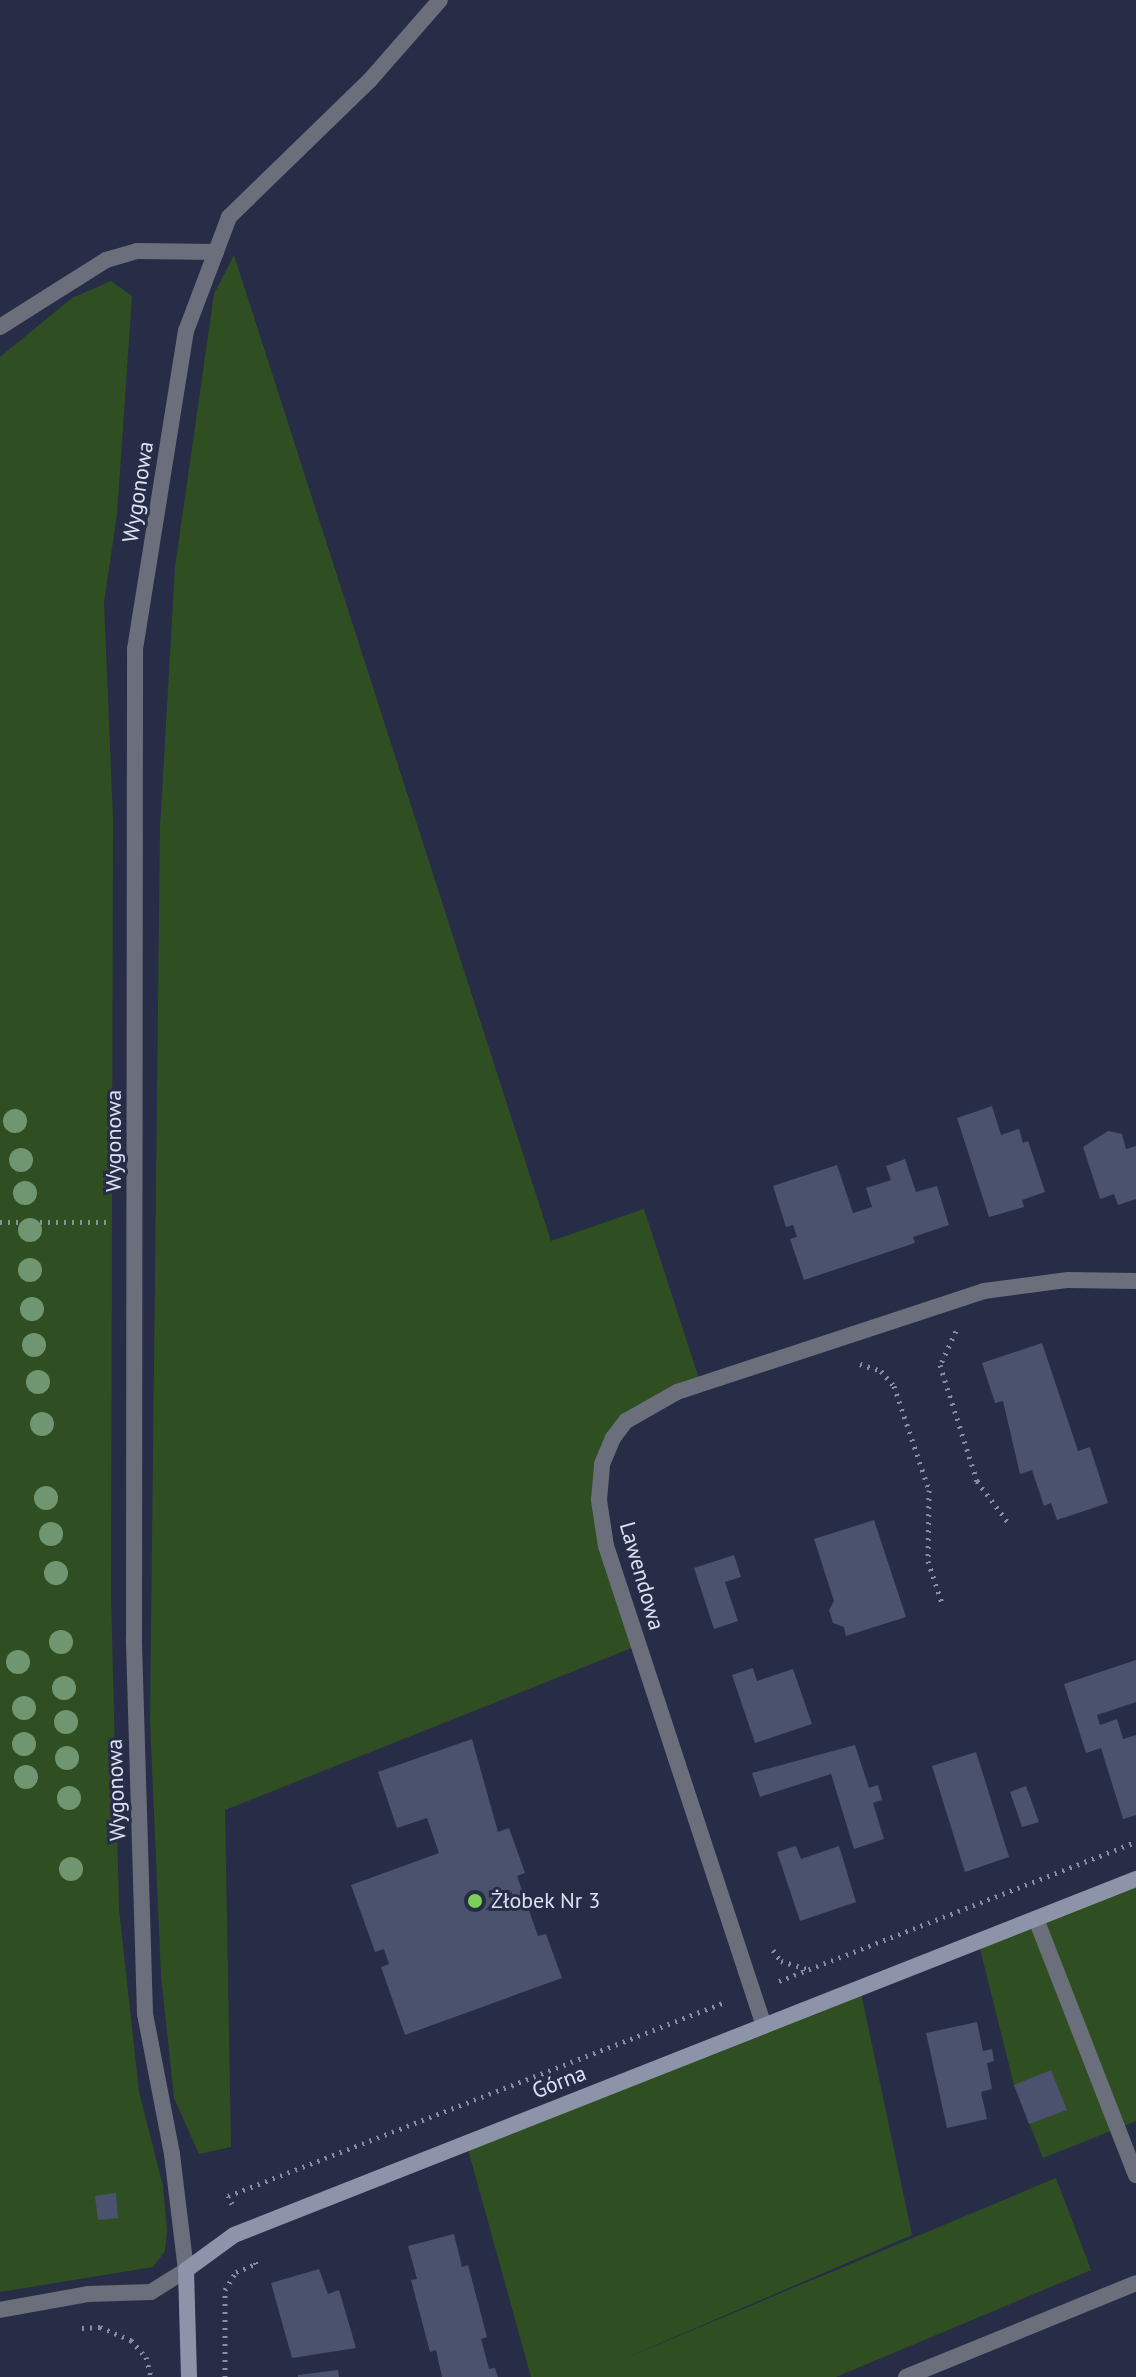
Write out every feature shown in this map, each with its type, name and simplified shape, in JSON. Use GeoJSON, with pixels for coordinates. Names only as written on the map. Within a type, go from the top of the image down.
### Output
{"type":"FeatureCollection","features":[{"type":"Feature","properties":{"kind":"street","name":"Wygonowa"},"geometry":{"type":"LineString","coordinates":[[189,2377],[186,2270],[172,2154],[145,2014],[134,1637],[135,649],[186,331],[229,217],[370,80],[440,0]]}},
{"type":"Feature","properties":{"kind":"street"},"geometry":{"type":"LineString","coordinates":[[0,327],[106,260],[137,251],[216,252]]}},
{"type":"Feature","properties":{"kind":"street","name":"Lawendowa"},"geometry":{"type":"LineString","coordinates":[[764,2026],[606,1546],[599,1500],[602,1464],[613,1438],[626,1421],[677,1392],[984,1291],[1068,1280],[1136,1281]]}},
{"type":"Feature","properties":{"kind":"street","name":"Górna"},"geometry":{"type":"LineString","coordinates":[[0,2310],[88,2294],[151,2292],[244,2231],[1136,1879]]}},
{"type":"Feature","properties":{"kind":"street"},"geometry":{"type":"LineString","coordinates":[[1036,1919],[1136,2175]]}},
{"type":"Feature","properties":{"kind":"street"},"geometry":{"type":"LineString","coordinates":[[906,2377],[1136,2283]]}},
{"type":"Feature","properties":{"kind":"path"},"geometry":{"type":"LineString","coordinates":[[0,1222],[136,1223]]}},
{"type":"Feature","properties":{"kind":"path"},"geometry":{"type":"LineString","coordinates":[[970,1326],[956,1331],[940,1365],[977,1481],[1010,1525]]}},
{"type":"Feature","properties":{"kind":"path"},"geometry":{"type":"LineString","coordinates":[[846,1365],[869,1365],[894,1386],[929,1490],[928,1561],[943,1606]]}},
{"type":"Feature","properties":{"kind":"path"},"geometry":{"type":"LineString","coordinates":[[244,2231],[228,2196],[1136,1842]]}},
{"type":"Feature","properties":{"kind":"path"},"geometry":{"type":"LineString","coordinates":[[769,1938],[781,1961],[809,1969]]}},
{"type":"Feature","properties":{"kind":"path"},"geometry":{"type":"LineString","coordinates":[[721,2004],[725,1991]]}},
{"type":"Feature","properties":{"kind":"path"},"geometry":{"type":"LineString","coordinates":[[225,2377],[225,2290],[236,2272],[256,2264]]}},
{"type":"Feature","properties":{"kind":"path"},"geometry":{"type":"LineString","coordinates":[[66,2331],[100,2327],[118,2332],[146,2357],[151,2377]]}},
{"type":"Feature","properties":{"kind":"green space"},"geometry":{"type":"Polygon","coordinates":[[[234,255],[551,1241],[644,1209],[701,1385],[647,1406],[608,1448],[599,1500],[639,1645],[225,1810],[231,2147],[199,2154],[174,2098],[161,1975],[150,1721],[160,828],[175,567],[214,294],[234,255]]]}},
{"type":"Feature","properties":{"kind":"green space"},"geometry":{"type":"Polygon","coordinates":[[[111,281],[132,296],[117,514],[104,602],[113,819],[111,1596],[119,1909],[139,2092],[163,2186],[167,2230],[165,2251],[153,2267],[0,2292],[0,357],[72,298],[111,281]]]}},
{"type":"Feature","properties":{"kind":"green space"},"geometry":{"type":"Polygon","coordinates":[[[1136,1879],[1136,2121],[1043,2158],[1014,2085],[978,1941],[1136,1879]]]}},
{"type":"Feature","properties":{"kind":"green space"},"geometry":{"type":"Polygon","coordinates":[[[860,1988],[912,2235],[614,2363],[1056,2178],[1091,2270],[836,2377],[531,2377],[466,2142],[860,1988]]]}},
{"type":"Feature","properties":{"kind":"building"},"geometry":{"type":"Polygon","coordinates":[[[992,1106],[1001,1135],[1019,1129],[1023,1143],[1028,1141],[1045,1192],[1022,1200],[1024,1207],[989,1217],[957,1118],[992,1106]]]}},
{"type":"Feature","properties":{"kind":"building"},"geometry":{"type":"Polygon","coordinates":[[[1108,1131],[1122,1134],[1126,1149],[1136,1146],[1136,1199],[1118,1205],[1114,1194],[1100,1199],[1083,1147],[1108,1131]]]}},
{"type":"Feature","properties":{"kind":"building"},"geometry":{"type":"Polygon","coordinates":[[[905,1159],[916,1192],[937,1186],[949,1225],[913,1237],[915,1243],[804,1280],[790,1239],[797,1237],[793,1225],[786,1227],[773,1186],[837,1165],[853,1213],[872,1207],[866,1188],[891,1180],[886,1166],[905,1159]]]}},
{"type":"Feature","properties":{"kind":"building"},"geometry":{"type":"Polygon","coordinates":[[[1042,1343],[1078,1451],[1090,1447],[1108,1503],[1057,1520],[1051,1503],[1044,1506],[1032,1470],[1020,1474],[1003,1401],[995,1403],[982,1363],[1042,1343]]]}},
{"type":"Feature","properties":{"kind":"building"},"geometry":{"type":"Polygon","coordinates":[[[874,1520],[906,1617],[846,1636],[844,1627],[833,1623],[829,1610],[834,1601],[814,1539],[874,1520]]]}},
{"type":"Feature","properties":{"kind":"building"},"geometry":{"type":"Polygon","coordinates":[[[734,1555],[741,1577],[725,1582],[738,1621],[714,1629],[694,1568],[734,1555]]]}},
{"type":"Feature","properties":{"kind":"building"},"geometry":{"type":"Polygon","coordinates":[[[1136,1660],[1136,1702],[1097,1715],[1100,1725],[1117,1719],[1123,1739],[1136,1735],[1136,1815],[1123,1819],[1101,1748],[1086,1753],[1064,1684],[1136,1660]]]}},
{"type":"Feature","properties":{"kind":"building"},"geometry":{"type":"Polygon","coordinates":[[[753,1668],[757,1681],[793,1669],[812,1724],[755,1743],[732,1675],[753,1668]]]}},
{"type":"Feature","properties":{"kind":"building"},"geometry":{"type":"Polygon","coordinates":[[[472,1739],[498,1832],[509,1828],[525,1873],[517,1876],[538,1936],[546,1934],[562,1978],[405,2035],[381,1967],[389,1964],[384,1949],[375,1952],[351,1885],[439,1853],[427,1818],[397,1828],[378,1772],[472,1739]]]}},
{"type":"Feature","properties":{"kind":"building"},"geometry":{"type":"Polygon","coordinates":[[[855,1745],[869,1788],[878,1785],[882,1800],[873,1803],[884,1839],[854,1849],[831,1774],[760,1797],[752,1773],[855,1745]]]}},
{"type":"Feature","properties":{"kind":"building"},"geometry":{"type":"Polygon","coordinates":[[[976,1752],[1009,1857],[965,1872],[932,1766],[976,1752]]]}},
{"type":"Feature","properties":{"kind":"building"},"geometry":{"type":"Polygon","coordinates":[[[1026,1786],[1039,1822],[1022,1827],[1010,1792],[1026,1786]]]}},
{"type":"Feature","properties":{"kind":"building"},"geometry":{"type":"Polygon","coordinates":[[[796,1846],[801,1859],[839,1846],[856,1902],[800,1921],[777,1852],[796,1846]]]}},
{"type":"Feature","properties":{"kind":"building"},"geometry":{"type":"Polygon","coordinates":[[[977,2022],[983,2051],[992,2049],[994,2061],[987,2063],[992,2089],[981,2092],[987,2119],[947,2128],[926,2033],[977,2022]]]}},
{"type":"Feature","properties":{"kind":"building"},"geometry":{"type":"Polygon","coordinates":[[[1051,2070],[1067,2110],[1029,2124],[1014,2085],[1051,2070]]]}},
{"type":"Feature","properties":{"kind":"building"},"geometry":{"type":"Polygon","coordinates":[[[116,2193],[118,2218],[98,2220],[95,2196],[116,2193]]]}},
{"type":"Feature","properties":{"kind":"building"},"geometry":{"type":"Polygon","coordinates":[[[454,2234],[462,2267],[468,2265],[487,2337],[481,2339],[489,2369],[495,2368],[498,2377],[442,2377],[436,2350],[430,2352],[411,2280],[417,2279],[408,2246],[454,2234]]]}},
{"type":"Feature","properties":{"kind":"building"},"geometry":{"type":"Polygon","coordinates":[[[319,2269],[328,2294],[339,2290],[356,2348],[292,2358],[271,2283],[319,2269]]]}},
{"type":"Feature","properties":{"kind":"building"},"geometry":{"type":"Polygon","coordinates":[[[338,2370],[339,2377],[298,2377],[298,2375],[338,2370]]]}},
{"type":"Feature","properties":{"kind":"place","name":"Żłobek Nr 3"},"geometry":{"type":"Point","coordinates":[475,1901]}}]}
